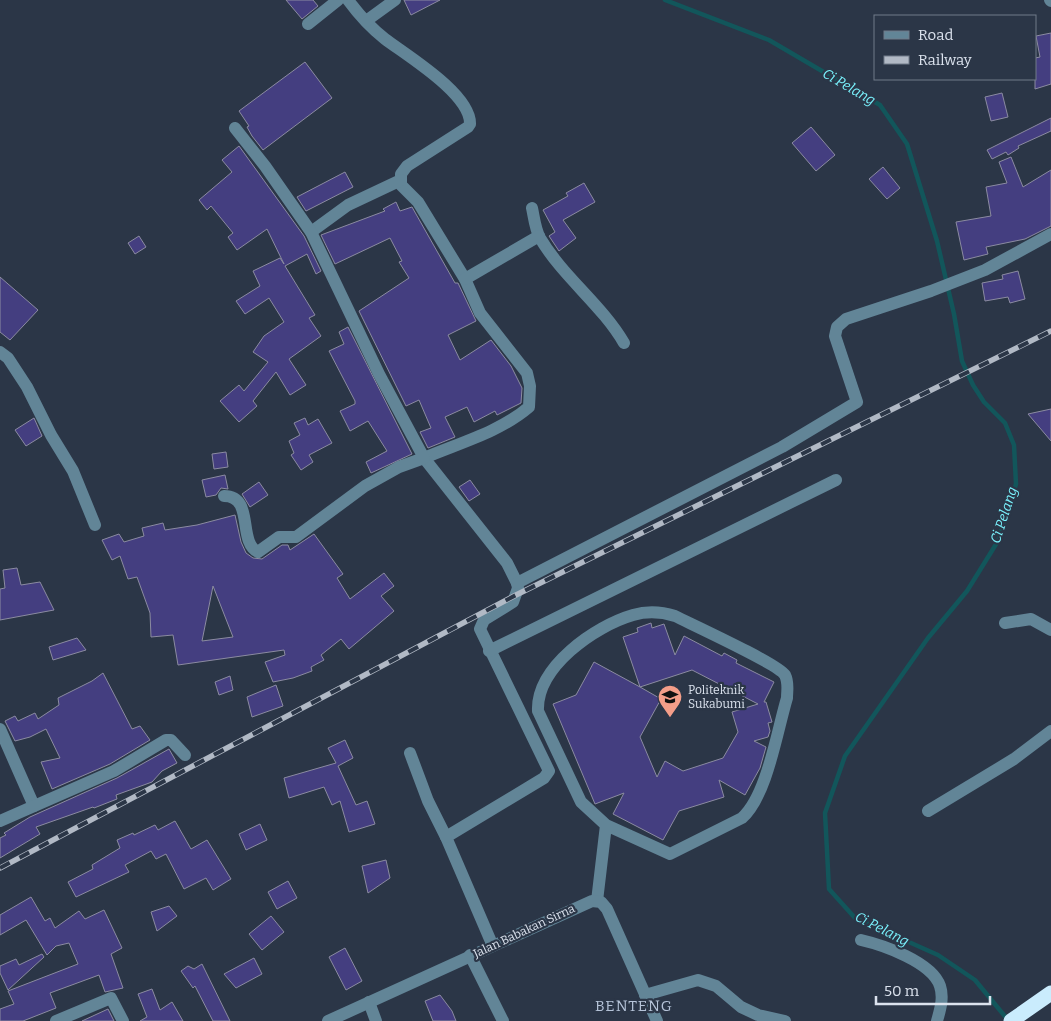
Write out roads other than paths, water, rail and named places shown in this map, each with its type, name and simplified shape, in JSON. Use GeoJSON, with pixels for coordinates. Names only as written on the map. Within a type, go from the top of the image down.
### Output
{"type":"FeatureCollection","features":[{"type":"Feature","properties":{"kind":"highway"},"geometry":{"type":"LineString","coordinates":[[1011,1021],[1046,996]]}},
{"type":"Feature","properties":{"kind":"street"},"geometry":{"type":"LineString","coordinates":[[308,24],[338,0]]}},
{"type":"Feature","properties":{"kind":"street"},"geometry":{"type":"LineString","coordinates":[[224,496],[231,497],[241,506],[250,544],[258,552],[279,537],[296,537],[365,486],[399,467],[495,428],[520,415],[529,406],[530,386],[527,373],[480,313],[465,279],[418,202],[405,190],[401,180],[401,174],[407,166],[468,127],[470,120],[462,105],[438,78],[366,21],[348,0]]}},
{"type":"Feature","properties":{"kind":"street"},"geometry":{"type":"LineString","coordinates":[[366,21],[395,0]]}},
{"type":"Feature","properties":{"kind":"street"},"geometry":{"type":"LineString","coordinates":[[236,128],[266,166],[311,232],[379,374],[424,458],[506,562],[517,583],[518,588],[513,602],[489,616],[481,625],[481,634],[550,771],[544,778],[446,837]]}},
{"type":"Feature","properties":{"kind":"street"},"geometry":{"type":"LineString","coordinates":[[311,232],[348,206],[401,180]]}},
{"type":"Feature","properties":{"kind":"street"},"geometry":{"type":"LineString","coordinates":[[532,208],[539,236],[578,289],[612,322],[624,343]]}},
{"type":"Feature","properties":{"kind":"street"},"geometry":{"type":"LineString","coordinates":[[517,583],[782,447],[857,402],[835,336],[838,327],[846,319],[931,291],[985,270],[1051,234]]}},
{"type":"Feature","properties":{"kind":"street"},"geometry":{"type":"LineString","coordinates":[[465,279],[539,236]]}},
{"type":"Feature","properties":{"kind":"street"},"geometry":{"type":"LineString","coordinates":[[0,352],[8,358],[27,387],[50,435],[72,471],[95,525]]}},
{"type":"Feature","properties":{"kind":"street"},"geometry":{"type":"LineString","coordinates":[[490,651],[836,480]]}},
{"type":"Feature","properties":{"kind":"street"},"geometry":{"type":"LineString","coordinates":[[660,612],[675,616],[769,664],[784,675],[788,685],[787,698],[759,795],[750,810],[742,818],[670,854],[606,825],[581,802],[538,711],[542,687],[554,668],[581,640],[633,615],[660,612]]}},
{"type":"Feature","properties":{"kind":"street"},"geometry":{"type":"LineString","coordinates":[[1005,624],[1031,619],[1051,630]]}},
{"type":"Feature","properties":{"kind":"street"},"geometry":{"type":"LineString","coordinates":[[0,729],[34,806]]}},
{"type":"Feature","properties":{"kind":"street"},"geometry":{"type":"LineString","coordinates":[[928,811],[1014,759],[1051,731]]}},
{"type":"Feature","properties":{"kind":"street"},"geometry":{"type":"LineString","coordinates":[[0,821],[114,771],[166,740],[170,740],[185,755]]}},
{"type":"Feature","properties":{"kind":"street"},"geometry":{"type":"LineString","coordinates":[[410,754],[428,801],[446,837],[492,944]]}},
{"type":"Feature","properties":{"kind":"street"},"geometry":{"type":"LineString","coordinates":[[606,825],[597,901],[607,909],[657,1021]]}},
{"type":"Feature","properties":{"kind":"street","name":"Jalan Babakan Sirna"},"geometry":{"type":"LineString","coordinates":[[328,1021],[492,944],[580,905],[597,901]]}},
{"type":"Feature","properties":{"kind":"street"},"geometry":{"type":"LineString","coordinates":[[861,940],[886,946],[910,958],[933,976],[940,985],[942,1002],[937,1021]]}},
{"type":"Feature","properties":{"kind":"street"},"geometry":{"type":"LineString","coordinates":[[470,955],[504,1021]]}},
{"type":"Feature","properties":{"kind":"street"},"geometry":{"type":"LineString","coordinates":[[645,995],[698,980],[716,986],[741,1006],[758,1015],[785,1021]]}},
{"type":"Feature","properties":{"kind":"street"},"geometry":{"type":"LineString","coordinates":[[56,1021],[111,998],[123,1021]]}},
{"type":"Feature","properties":{"kind":"street"},"geometry":{"type":"LineString","coordinates":[[369,1002],[376,1021]]}},
{"type":"Feature","properties":{"kind":"waterway","name":"Ci Pelang"},"geometry":{"type":"LineString","coordinates":[[665,0],[769,40],[880,105],[907,144],[937,241],[954,314],[962,361],[973,385],[984,402],[1005,423],[1014,445],[1016,484],[998,541],[967,591],[928,638],[845,756],[825,813],[829,889],[855,918],[938,955],[975,980],[1008,1020]]}},
{"type":"Feature","properties":{"kind":"railway"},"geometry":{"type":"LineString","coordinates":[[0,868],[516,595],[1051,331]]}},
{"type":"Feature","properties":{"kind":"place","name":"Politeknik Sukabumi"},"geometry":{"type":"Point","coordinates":[670,718]}},
{"type":"Feature","properties":{"kind":"district","name":"BENTENG"},"geometry":{"type":"Point","coordinates":[634,1006]}}]}
